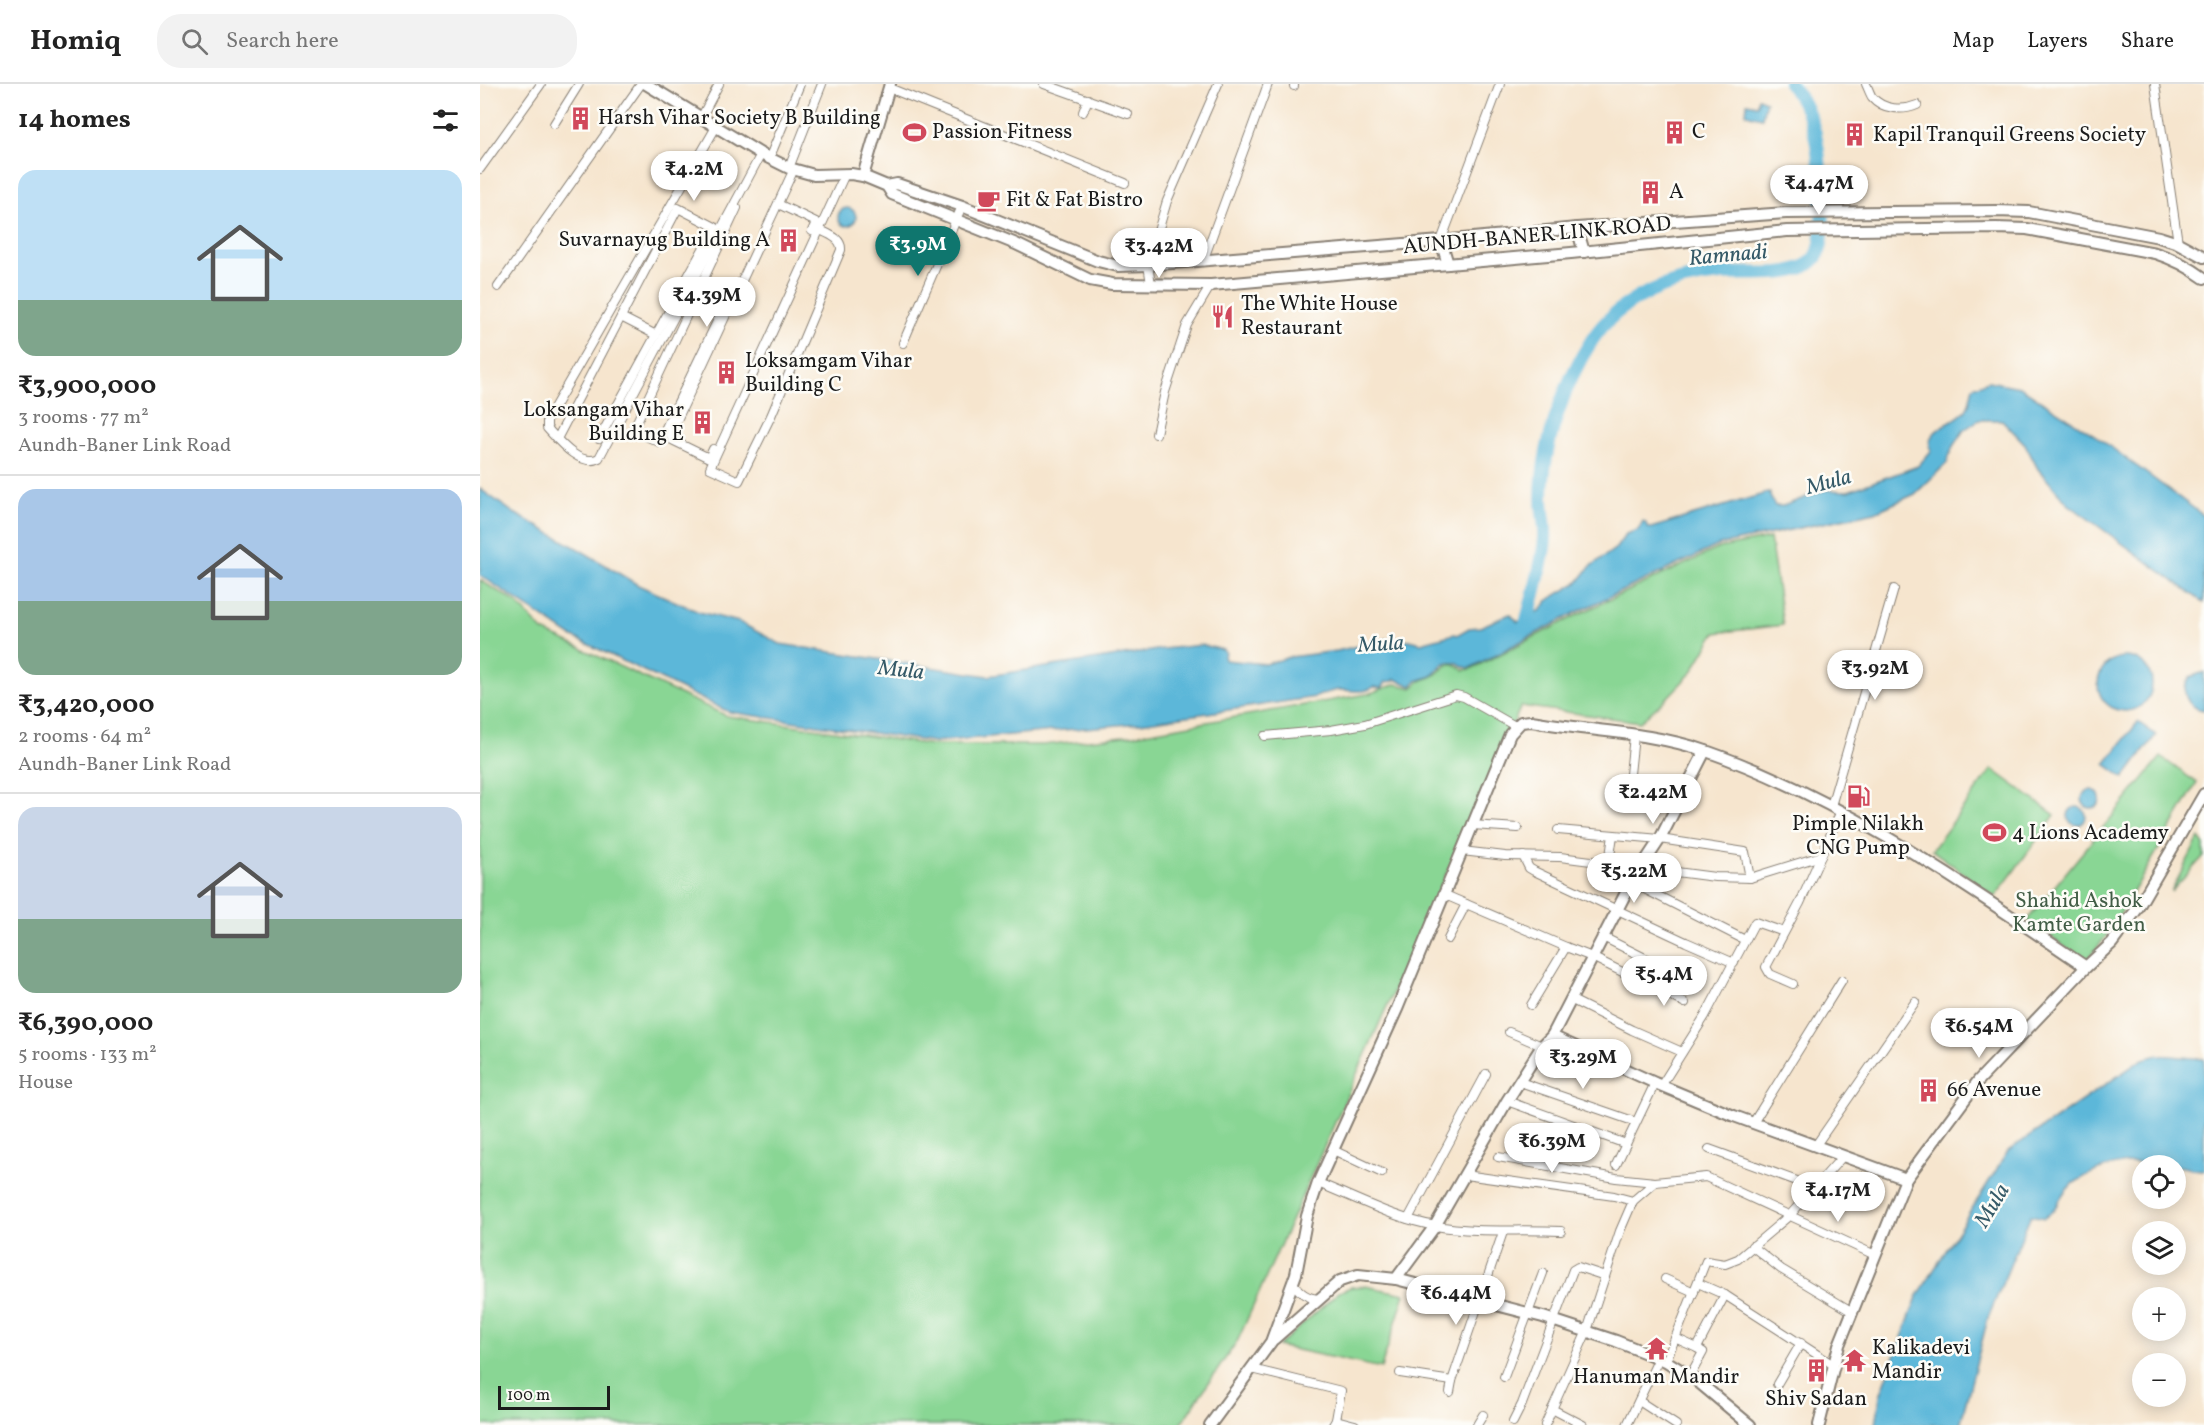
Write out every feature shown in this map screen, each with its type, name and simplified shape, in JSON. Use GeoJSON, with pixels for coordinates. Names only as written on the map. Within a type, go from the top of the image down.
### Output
{"type":"FeatureCollection","features":[{"type":"Feature","properties":{"kind":"main road","name":"AUNDH-BANER LINK ROAD"},"geometry":{"type":"LineString","coordinates":[[646,84],[764,156],[791,169],[814,175],[863,176],[887,186],[897,184],[962,206],[1098,261],[1118,266],[1786,213],[2029,212],[2178,243],[2204,257]]}},
{"type":"Feature","properties":{"kind":"main road"},"geometry":{"type":"LineString","coordinates":[[863,176],[889,86]]}},
{"type":"Feature","properties":{"kind":"main road","name":"AUNDH-BANER LINK ROAD"},"geometry":{"type":"LineString","coordinates":[[887,186],[892,194],[1016,244],[1090,280],[1112,284],[1211,285],[1584,252],[1787,231],[2027,229],[2172,258],[2190,267],[2204,278]]}},
{"type":"Feature","properties":{"kind":"main road"},"geometry":{"type":"LineString","coordinates":[[1577,228],[1584,252]]}},
{"type":"Feature","properties":{"kind":"main road"},"geometry":{"type":"LineString","coordinates":[[1441,241],[1448,264]]}},
{"type":"Feature","properties":{"kind":"main road"},"geometry":{"type":"LineString","coordinates":[[2172,258],[2178,243]]}},
{"type":"Feature","properties":{"kind":"main road"},"geometry":{"type":"LineString","coordinates":[[1271,1342],[1293,1283],[1307,1216],[1318,1183],[1397,1009],[1443,894],[1515,726],[1521,722],[1531,721],[1653,738],[1705,751],[1760,774],[1836,809],[1970,889],[2086,967]]}},
{"type":"Feature","properties":{"kind":"main road"},"geometry":{"type":"LineString","coordinates":[[1396,1279],[1436,1226],[1507,1101],[1542,1046],[1552,1036],[1631,883],[1660,839],[1705,751]]}},
{"type":"Feature","properties":{"kind":"main road"},"geometry":{"type":"LineString","coordinates":[[1819,1425],[1839,1345],[1851,1311],[1906,1179],[1979,1080],[2086,967],[2112,943],[2125,926],[2204,794]]}},
{"type":"Feature","properties":{"kind":"main road"},"geometry":{"type":"LineString","coordinates":[[1552,1036],[1658,1084],[1753,1123],[1843,1156],[1864,1160],[1906,1179]]}},
{"type":"Feature","properties":{"kind":"main road"},"geometry":{"type":"LineString","coordinates":[[1210,1425],[1271,1342],[1340,1281],[1359,1275],[1396,1279],[1480,1299],[1554,1320],[1662,1359],[1690,1376],[1750,1425]]}},
{"type":"Feature","properties":{"kind":"street"},"geometry":{"type":"LineString","coordinates":[[480,169],[541,84]]}},
{"type":"Feature","properties":{"kind":"street"},"geometry":{"type":"LineString","coordinates":[[554,123],[579,84]]}},
{"type":"Feature","properties":{"kind":"street"},"geometry":{"type":"LineString","coordinates":[[498,286],[641,84]]}},
{"type":"Feature","properties":{"kind":"street"},"geometry":{"type":"LineString","coordinates":[[701,118],[719,84]]}},
{"type":"Feature","properties":{"kind":"street"},"geometry":{"type":"LineString","coordinates":[[791,169],[659,442],[633,430],[800,84]]}},
{"type":"Feature","properties":{"kind":"street"},"geometry":{"type":"LineString","coordinates":[[778,204],[816,222],[709,458],[672,440],[670,435],[778,204],[822,84]]}},
{"type":"Feature","properties":{"kind":"street"},"geometry":{"type":"LineString","coordinates":[[1044,84],[1128,114]]}},
{"type":"Feature","properties":{"kind":"street"},"geometry":{"type":"LineString","coordinates":[[1151,284],[1148,265],[1167,201],[1218,84]]}},
{"type":"Feature","properties":{"kind":"street"},"geometry":{"type":"LineString","coordinates":[[1203,261],[1268,84]]}},
{"type":"Feature","properties":{"kind":"street"},"geometry":{"type":"LineString","coordinates":[[1441,241],[1499,84]]}},
{"type":"Feature","properties":{"kind":"street"},"geometry":{"type":"LineString","coordinates":[[1866,84],[1872,97],[1883,105],[1908,109],[1917,105]]}},
{"type":"Feature","properties":{"kind":"street"},"geometry":{"type":"LineString","coordinates":[[2155,84],[2178,243]]}},
{"type":"Feature","properties":{"kind":"street"},"geometry":{"type":"LineString","coordinates":[[889,86],[1125,183]]}},
{"type":"Feature","properties":{"kind":"street"},"geometry":{"type":"LineString","coordinates":[[1083,112],[1088,99]]}},
{"type":"Feature","properties":{"kind":"street"},"geometry":{"type":"LineString","coordinates":[[716,127],[547,420],[547,428],[572,453],[591,460],[599,458],[764,156]]}},
{"type":"Feature","properties":{"kind":"street"},"geometry":{"type":"LineString","coordinates":[[818,229],[838,240],[842,245],[841,250],[771,416],[739,482],[710,468],[818,229],[845,174]]}},
{"type":"Feature","properties":{"kind":"street"},"geometry":{"type":"LineString","coordinates":[[903,343],[962,206]]}},
{"type":"Feature","properties":{"kind":"street"},"geometry":{"type":"LineString","coordinates":[[557,440],[678,208],[715,227],[599,439]]}},
{"type":"Feature","properties":{"kind":"street"},"geometry":{"type":"LineString","coordinates":[[1156,434],[1165,392],[1187,325],[1211,285]]}},
{"type":"Feature","properties":{"kind":"street"},"geometry":{"type":"LineString","coordinates":[[621,317],[656,335]]}},
{"type":"Feature","properties":{"kind":"street"},"geometry":{"type":"LineString","coordinates":[[1793,984],[1766,970],[1821,856],[1836,809],[1894,590]]}},
{"type":"Feature","properties":{"kind":"street"},"geometry":{"type":"LineString","coordinates":[[1265,736],[1331,730],[1365,724],[1456,695],[1464,697],[1515,726]]}},
{"type":"Feature","properties":{"kind":"street"},"geometry":{"type":"LineString","coordinates":[[1628,793],[1634,736]]}},
{"type":"Feature","properties":{"kind":"street"},"geometry":{"type":"LineString","coordinates":[[1472,825],[1518,828]]}},
{"type":"Feature","properties":{"kind":"street"},"geometry":{"type":"LineString","coordinates":[[1558,830],[1660,839],[1745,852],[1750,878]]}},
{"type":"Feature","properties":{"kind":"street"},"geometry":{"type":"LineString","coordinates":[[1609,867],[1613,835]]}},
{"type":"Feature","properties":{"kind":"street"},"geometry":{"type":"LineString","coordinates":[[1462,851],[1560,857],[1609,867],[1642,866],[1715,877],[1750,878],[1821,856]]}},
{"type":"Feature","properties":{"kind":"street"},"geometry":{"type":"LineString","coordinates":[[1523,856],[1529,868],[1534,871],[1734,963]]}},
{"type":"Feature","properties":{"kind":"street"},"geometry":{"type":"LineString","coordinates":[[1609,867],[1631,883],[1745,940]]}},
{"type":"Feature","properties":{"kind":"street"},"geometry":{"type":"LineString","coordinates":[[1443,894],[1592,957],[1685,1003]]}},
{"type":"Feature","properties":{"kind":"street"},"geometry":{"type":"LineString","coordinates":[[1448,939],[1466,904]]}},
{"type":"Feature","properties":{"kind":"street"},"geometry":{"type":"LineString","coordinates":[[1616,1165],[1636,1122],[1658,1084],[1705,1016],[1755,922],[1784,932]]}},
{"type":"Feature","properties":{"kind":"street"},"geometry":{"type":"LineString","coordinates":[[1603,937],[1653,962]]}},
{"type":"Feature","properties":{"kind":"street"},"geometry":{"type":"LineString","coordinates":[[1531,1005],[1566,947]]}},
{"type":"Feature","properties":{"kind":"street"},"geometry":{"type":"LineString","coordinates":[[1753,1123],[1842,980]]}},
{"type":"Feature","properties":{"kind":"street"},"geometry":{"type":"LineString","coordinates":[[1570,999],[1682,1052]]}},
{"type":"Feature","properties":{"kind":"street"},"geometry":{"type":"LineString","coordinates":[[1816,1145],[1915,1002]]}},
{"type":"Feature","properties":{"kind":"street"},"geometry":{"type":"LineString","coordinates":[[1509,1032],[1542,1046]]}},
{"type":"Feature","properties":{"kind":"street"},"geometry":{"type":"LineString","coordinates":[[1408,1219],[1486,1074]]}},
{"type":"Feature","properties":{"kind":"street"},"geometry":{"type":"LineString","coordinates":[[1520,1082],[1636,1122]]}},
{"type":"Feature","properties":{"kind":"street"},"geometry":{"type":"LineString","coordinates":[[1507,1101],[1626,1144]]}},
{"type":"Feature","properties":{"kind":"street"},"geometry":{"type":"LineString","coordinates":[[1709,1149],[1816,1188]]}},
{"type":"Feature","properties":{"kind":"street"},"geometry":{"type":"LineString","coordinates":[[1333,1150],[1382,1173]]}},
{"type":"Feature","properties":{"kind":"street"},"geometry":{"type":"LineString","coordinates":[[1627,1425],[1675,1338],[1706,1262],[1725,1264],[1738,1259],[1790,1215],[1843,1156]]}},
{"type":"Feature","properties":{"kind":"street"},"geometry":{"type":"LineString","coordinates":[[1498,1157],[1616,1178],[1655,1182],[1706,1177],[1875,1255]]}},
{"type":"Feature","properties":{"kind":"street"},"geometry":{"type":"LineString","coordinates":[[1465,1175],[1614,1196],[1633,1201]]}},
{"type":"Feature","properties":{"kind":"street"},"geometry":{"type":"LineString","coordinates":[[1545,1425],[1587,1331],[1620,1231],[1633,1201],[1655,1182]]}},
{"type":"Feature","properties":{"kind":"street"},"geometry":{"type":"LineString","coordinates":[[1318,1183],[1408,1219],[1436,1226],[1503,1232],[1561,1231]]}},
{"type":"Feature","properties":{"kind":"street"},"geometry":{"type":"LineString","coordinates":[[1450,1392],[1503,1232]]}},
{"type":"Feature","properties":{"kind":"street"},"geometry":{"type":"LineString","coordinates":[[1752,1246],[1781,1269],[1851,1311]]}},
{"type":"Feature","properties":{"kind":"street"},"geometry":{"type":"LineString","coordinates":[[1513,1422],[1575,1267],[1605,1276]]}},
{"type":"Feature","properties":{"kind":"street"},"geometry":{"type":"LineString","coordinates":[[1504,1377],[1543,1273]]}},
{"type":"Feature","properties":{"kind":"street"},"geometry":{"type":"LineString","coordinates":[[1665,1279],[1694,1292]]}},
{"type":"Feature","properties":{"kind":"street"},"geometry":{"type":"LineString","coordinates":[[1293,1283],[1304,1295],[1319,1299]]}},
{"type":"Feature","properties":{"kind":"street"},"geometry":{"type":"LineString","coordinates":[[1698,1283],[1725,1295],[1835,1366]]}},
{"type":"Feature","properties":{"kind":"street"},"geometry":{"type":"LineString","coordinates":[[1697,1348],[1725,1295]]}},
{"type":"Feature","properties":{"kind":"street"},"geometry":{"type":"LineString","coordinates":[[1675,1338],[1703,1352],[1690,1376]]}},
{"type":"Feature","properties":{"kind":"street"},"geometry":{"type":"LineString","coordinates":[[1777,1384],[1801,1343]]}},
{"type":"Feature","properties":{"kind":"street"},"geometry":{"type":"LineString","coordinates":[[1252,1369],[1341,1391],[1334,1422],[1355,1425]]}},
{"type":"Feature","properties":{"kind":"street"},"geometry":{"type":"LineString","coordinates":[[1400,1374],[1452,1381]]}},
{"type":"Feature","properties":{"kind":"street"},"geometry":{"type":"LineString","coordinates":[[1639,1401],[1676,1425]]}},
{"type":"Feature","properties":{"kind":"street"},"geometry":{"type":"LineString","coordinates":[[1552,1409],[1583,1425]]}},
{"type":"Feature","properties":{"kind":"street"},"geometry":{"type":"LineString","coordinates":[[1477,1425],[1483,1415]]}},
{"type":"Feature","properties":{"kind":"green space"},"geometry":{"type":"Polygon","coordinates":[[[1770,538],[1783,625],[1715,633],[1692,672],[1640,722],[1521,706],[1238,1340],[1180,1425],[480,1425],[480,580],[516,602],[543,631],[727,716],[933,745],[1043,745],[1133,735],[1368,694],[1396,684],[1412,688],[1421,681],[1434,676],[1449,664],[1455,664],[1464,670],[1471,669],[1579,614],[1719,548],[1770,538]]]}},
{"type":"Feature","properties":{"kind":"green space","name":"Shahid Ashok Kamte Garden"},"geometry":{"type":"Polygon","coordinates":[[[2161,757],[2197,783],[2111,930],[2086,962],[2027,920],[2161,757]]]}},
{"type":"Feature","properties":{"kind":"green space","name":"4 Lions Academy"},"geometry":{"type":"Polygon","coordinates":[[[1992,769],[2055,815],[1995,897],[1932,850],[1992,769]]]}},
{"type":"Feature","properties":{"kind":"green space"},"geometry":{"type":"Polygon","coordinates":[[[2199,838],[2204,845],[2204,856],[2171,892],[2199,838]]]}},
{"type":"Feature","properties":{"kind":"green space"},"geometry":{"type":"Polygon","coordinates":[[[1365,1286],[1405,1294],[1381,1368],[1278,1346],[1339,1292],[1351,1287],[1365,1286]]]}},
{"type":"Feature","properties":{"kind":"water"},"geometry":{"type":"Polygon","coordinates":[[[1758,98],[1766,101],[1762,118],[1746,114],[1747,103],[1757,105],[1758,98]]]}},
{"type":"Feature","properties":{"kind":"water"},"geometry":{"type":"Polygon","coordinates":[[[847,208],[853,211],[856,217],[853,223],[847,226],[841,223],[838,217],[841,211],[847,208]]]}},
{"type":"Feature","properties":{"kind":"water","name":"Mula"},"geometry":{"type":"Polygon","coordinates":[[[1988,381],[2020,387],[2096,436],[2204,516],[2204,603],[2068,504],[2038,469],[2025,444],[2002,420],[1979,420],[1964,430],[1953,446],[1947,463],[1915,494],[1875,512],[1719,545],[1577,612],[1470,668],[1448,662],[1432,676],[1416,681],[1412,686],[1395,679],[1386,682],[1382,688],[1374,687],[1362,691],[1337,690],[1316,697],[1140,723],[934,742],[729,712],[571,636],[480,575],[480,489],[514,513],[638,585],[699,612],[739,622],[780,644],[988,676],[1202,645],[1223,650],[1226,653],[1225,660],[1266,664],[1290,657],[1337,651],[1387,639],[1421,643],[1457,635],[1469,628],[1480,627],[1510,614],[1518,622],[1541,610],[1548,600],[1578,582],[1590,567],[1616,548],[1626,534],[1638,530],[1643,521],[1648,528],[1651,528],[1770,492],[1775,506],[1783,506],[1825,490],[1848,491],[1918,466],[1931,451],[1931,437],[1935,432],[1966,410],[1973,387],[1988,381]]]}},
{"type":"Feature","properties":{"kind":"water"},"geometry":{"type":"Polygon","coordinates":[[[2125,657],[2135,659],[2144,665],[2150,674],[2152,684],[2150,694],[2144,703],[2135,709],[2125,711],[2115,709],[2106,703],[2100,694],[2098,684],[2100,674],[2106,665],[2115,659],[2125,657]]]}},
{"type":"Feature","properties":{"kind":"water"},"geometry":{"type":"Polygon","coordinates":[[[2204,672],[2203,710],[2192,706],[2186,698],[2185,688],[2190,677],[2204,672]]]}},
{"type":"Feature","properties":{"kind":"water"},"geometry":{"type":"Polygon","coordinates":[[[2138,722],[2156,735],[2124,778],[2105,764],[2138,722]]]}},
{"type":"Feature","properties":{"kind":"water"},"geometry":{"type":"Polygon","coordinates":[[[2087,790],[2095,790],[2100,795],[2098,806],[2087,808],[2082,803],[2082,795],[2087,790]]]}},
{"type":"Feature","properties":{"kind":"water"},"geometry":{"type":"Polygon","coordinates":[[[2073,807],[2081,807],[2086,812],[2084,823],[2073,825],[2068,820],[2068,812],[2073,807]]]}},
{"type":"Feature","properties":{"kind":"water","name":"Mula"},"geometry":{"type":"Polygon","coordinates":[[[2159,1055],[2204,1059],[2204,1170],[2186,1168],[2186,1155],[2132,1155],[2132,1163],[2099,1170],[2074,1183],[2044,1218],[2031,1215],[1988,1318],[1960,1425],[1876,1425],[1880,1396],[1917,1297],[2008,1151],[2143,1059],[2159,1055]]]}},
{"type":"Feature","properties":{"kind":"waterway","name":"Ramnadi"},"geometry":{"type":"LineString","coordinates":[[1526,624],[1544,550],[1543,479],[1550,437],[1572,376],[1592,340],[1617,312],[1632,301],[1666,285],[1703,276],[1785,272],[1808,264],[1819,251],[1822,212],[1817,145],[1806,108],[1790,84]]}},
{"type":"Feature","properties":{"kind":"place","name":"Harsh Vihar Society B Building"},"geometry":{"type":"Point","coordinates":[580,118]}},
{"type":"Feature","properties":{"kind":"place","name":"Passion Fitness"},"geometry":{"type":"Point","coordinates":[914,132]}},
{"type":"Feature","properties":{"kind":"place","name":"C"},"geometry":{"type":"Point","coordinates":[1674,132]}},
{"type":"Feature","properties":{"kind":"place","name":"Kapil Tranquil Greens Society"},"geometry":{"type":"Point","coordinates":[1855,135]}},
{"type":"Feature","properties":{"kind":"place","name":"A"},"geometry":{"type":"Point","coordinates":[1651,192]}},
{"type":"Feature","properties":{"kind":"place","name":"Fit & Fat Bistro"},"geometry":{"type":"Point","coordinates":[988,200]}},
{"type":"Feature","properties":{"kind":"place","name":"Suvarnayug Building A"},"geometry":{"type":"Point","coordinates":[788,240]}},
{"type":"Feature","properties":{"kind":"place","name":"The White House Restaurant"},"geometry":{"type":"Point","coordinates":[1223,316]}},
{"type":"Feature","properties":{"kind":"place","name":"Loksamgam Vihar Building C"},"geometry":{"type":"Point","coordinates":[727,373]}},
{"type":"Feature","properties":{"kind":"place","name":"Loksangam Vihar Building E"},"geometry":{"type":"Point","coordinates":[702,422]}},
{"type":"Feature","properties":{"kind":"place","name":"Pimple Nilakh CNG Pump"},"geometry":{"type":"Point","coordinates":[1858,796]}},
{"type":"Feature","properties":{"kind":"place","name":"4 Lions Academy"},"geometry":{"type":"Point","coordinates":[1994,833]}},
{"type":"Feature","properties":{"kind":"place","name":"66 Avenue"},"geometry":{"type":"Point","coordinates":[1929,1090]}},
{"type":"Feature","properties":{"kind":"place","name":"Hanuman Mandir"},"geometry":{"type":"Point","coordinates":[1656,1349]}},
{"type":"Feature","properties":{"kind":"place","name":"Kalikadevi Mandir"},"geometry":{"type":"Point","coordinates":[1854,1360]}},
{"type":"Feature","properties":{"kind":"place","name":"Shiv Sadan"},"geometry":{"type":"Point","coordinates":[1816,1371]}}]}
